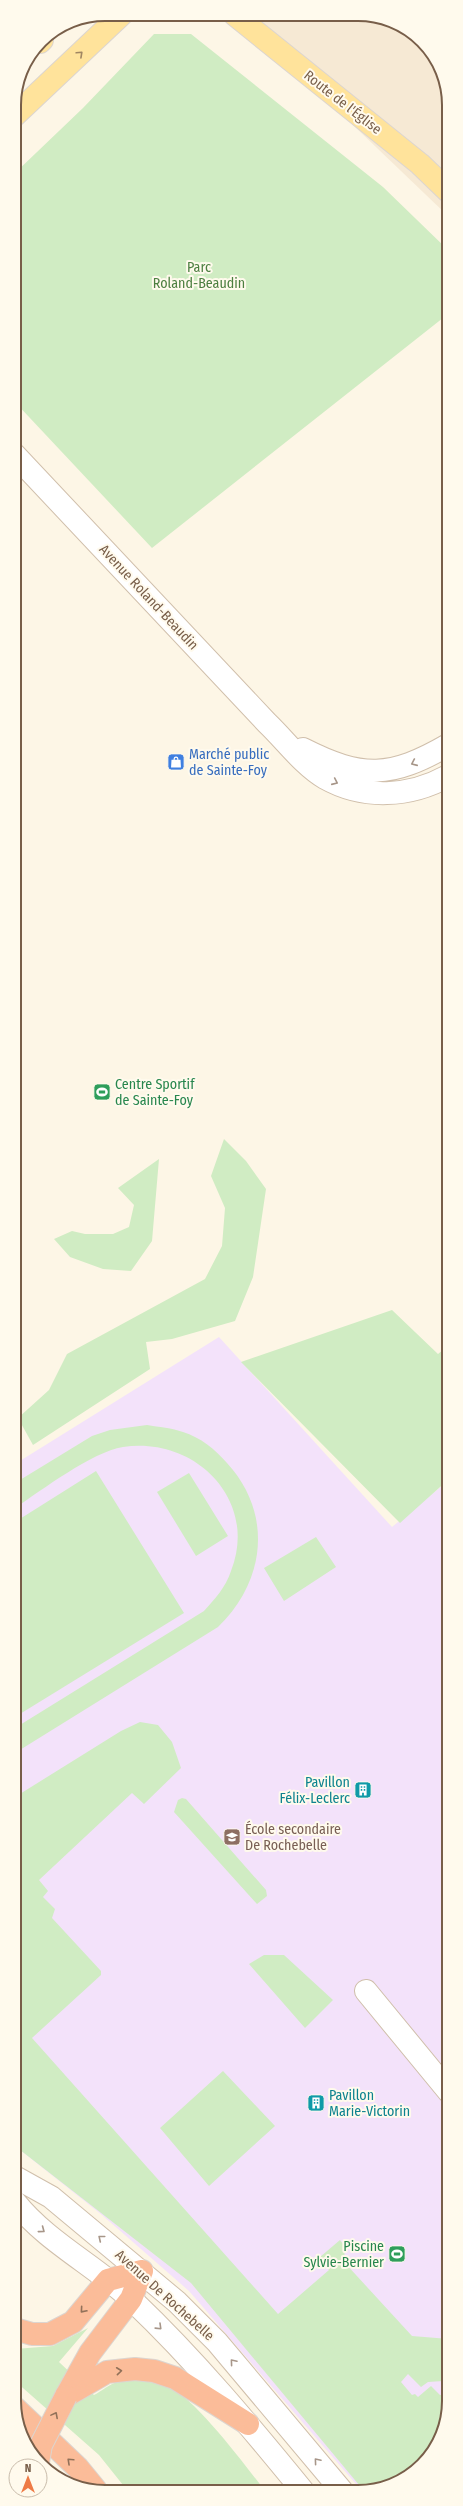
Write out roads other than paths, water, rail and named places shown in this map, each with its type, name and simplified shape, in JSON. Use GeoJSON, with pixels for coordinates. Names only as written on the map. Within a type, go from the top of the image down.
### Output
{"type":"FeatureCollection","features":[{"type":"Feature","properties":{"kind":"highway"},"geometry":{"type":"LineString","coordinates":[[21,2331],[32,2334],[50,2334],[73,2322],[108,2280],[142,2271]]}},
{"type":"Feature","properties":{"kind":"highway"},"geometry":{"type":"LineString","coordinates":[[40,2454],[42,2445],[76,2386],[90,2353],[132,2300],[142,2271]]}},
{"type":"Feature","properties":{"kind":"highway"},"geometry":{"type":"LineString","coordinates":[[76,2386],[107,2372],[135,2369],[154,2371],[175,2378],[248,2424]]}},
{"type":"Feature","properties":{"kind":"highway"},"geometry":{"type":"LineString","coordinates":[[23,2415],[78,2468],[90,2483]]}},
{"type":"Feature","properties":{"kind":"main road"},"geometry":{"type":"LineString","coordinates":[[21,109],[115,21]]}},
{"type":"Feature","properties":{"kind":"main road","name":"Route de l'Église"},"geometry":{"type":"LineString","coordinates":[[242,21],[414,159],[442,185]]}},
{"type":"Feature","properties":{"kind":"street","name":"Avenue Roland-Beaudin"},"geometry":{"type":"LineString","coordinates":[[21,461],[306,763],[324,777],[350,789],[377,794],[400,792],[435,783],[442,779]]}},
{"type":"Feature","properties":{"kind":"street","name":"Avenue Roland-Beaudin"},"geometry":{"type":"LineString","coordinates":[[284,739],[334,764],[361,771],[390,770],[406,766],[442,748]]}},
{"type":"Feature","properties":{"kind":"street"},"geometry":{"type":"LineString","coordinates":[[366,1992],[442,2084]]}},
{"type":"Feature","properties":{"kind":"street","name":"Avenue De Rochebelle"},"geometry":{"type":"LineString","coordinates":[[21,2180],[51,2197],[142,2271],[177,2302],[217,2342],[337,2485]]}},
{"type":"Feature","properties":{"kind":"street","name":"Avenue De Rochebelle"},"geometry":{"type":"LineString","coordinates":[[21,2210],[30,2221],[132,2300],[175,2342],[248,2424],[298,2485]]}},
{"type":"Feature","properties":{"kind":"place","name":"Marché public de Sainte-Foy"},"geometry":{"type":"Point","coordinates":[176,762]}},
{"type":"Feature","properties":{"kind":"place","name":"Centre Sportif de Sainte-Foy"},"geometry":{"type":"Point","coordinates":[102,1092]}},
{"type":"Feature","properties":{"kind":"place","name":"Pavillon Félix-Leclerc"},"geometry":{"type":"Point","coordinates":[363,1790]}},
{"type":"Feature","properties":{"kind":"place","name":"École secondaire De Rochebelle"},"geometry":{"type":"Point","coordinates":[232,1837]}},
{"type":"Feature","properties":{"kind":"place","name":"Pavillon Marie-Victorin"},"geometry":{"type":"Point","coordinates":[316,2103]}},
{"type":"Feature","properties":{"kind":"place","name":"Piscine Sylvie-Bernier"},"geometry":{"type":"Point","coordinates":[397,2254]}},
{"type":"Feature","properties":{"kind":"park label","name":"Parc Roland-Beaudin"},"geometry":{"type":"Point","coordinates":[199,276]}}]}
